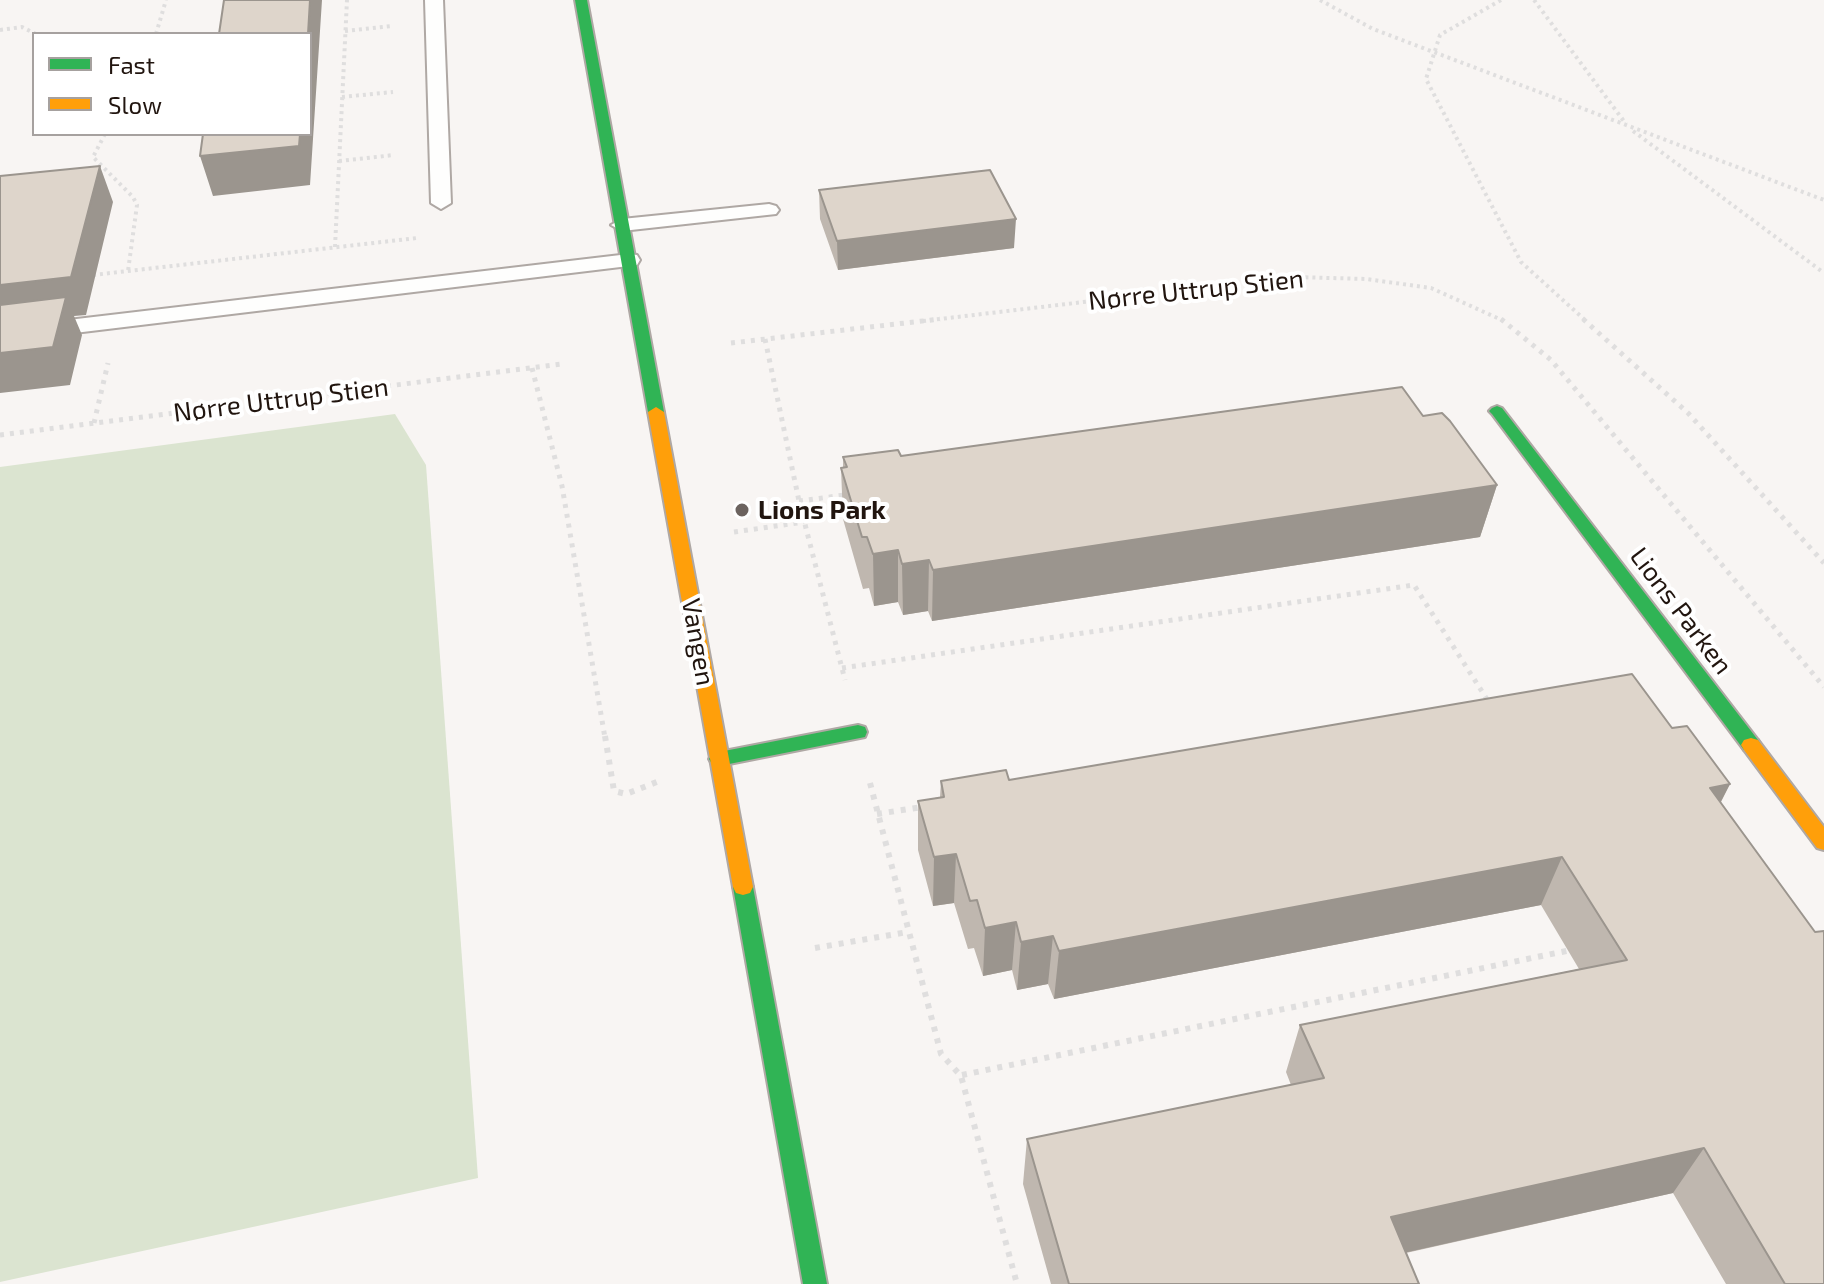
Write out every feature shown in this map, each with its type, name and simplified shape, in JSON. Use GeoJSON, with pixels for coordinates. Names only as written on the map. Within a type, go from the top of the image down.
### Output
{"type":"FeatureCollection","features":[{"type":"Feature","properties":{"kind":"street","name":"Vangen"},"geometry":{"type":"LineString","coordinates":[[581,0],[815,1284]]}},
{"type":"Feature","properties":{"kind":"street","name":"Lions Parken"},"geometry":{"type":"LineString","coordinates":[[1497,411],[1824,842]]}},
{"type":"Feature","properties":{"kind":"street"},"geometry":{"type":"LineString","coordinates":[[719,759],[858,732]]}},
{"type":"Feature","properties":{"kind":"lane"},"geometry":{"type":"LineString","coordinates":[[434,0],[441,203]]}},
{"type":"Feature","properties":{"kind":"lane"},"geometry":{"type":"LineString","coordinates":[[622,225],[769,210]]}},
{"type":"Feature","properties":{"kind":"lane"},"geometry":{"type":"LineString","coordinates":[[0,335],[629,260]]}},
{"type":"Feature","properties":{"kind":"path"},"geometry":{"type":"LineString","coordinates":[[157,32],[166,0]]}},
{"type":"Feature","properties":{"kind":"path"},"geometry":{"type":"LineString","coordinates":[[333,296],[347,0]]}},
{"type":"Feature","properties":{"kind":"path"},"geometry":{"type":"LineString","coordinates":[[1320,0],[1373,29],[1824,200]]}},
{"type":"Feature","properties":{"kind":"path"},"geometry":{"type":"LineString","coordinates":[[1501,0],[1440,35],[1426,79],[1521,262],[1688,413],[1824,563]]}},
{"type":"Feature","properties":{"kind":"path"},"geometry":{"type":"LineString","coordinates":[[1534,0],[1628,127],[1824,273]]}},
{"type":"Feature","properties":{"kind":"path"},"geometry":{"type":"LineString","coordinates":[[0,30],[22,27],[32,32]]}},
{"type":"Feature","properties":{"kind":"path"},"geometry":{"type":"LineString","coordinates":[[94,423],[129,270],[137,205],[133,197],[93,157],[104,136]]}},
{"type":"Feature","properties":{"kind":"path"},"geometry":{"type":"LineString","coordinates":[[339,161],[439,151]]}},
{"type":"Feature","properties":{"kind":"path"},"geometry":{"type":"LineString","coordinates":[[86,275],[430,237]]}},
{"type":"Feature","properties":{"kind":"path","name":"Nørre Uttrup Stien"},"geometry":{"type":"LineString","coordinates":[[731,343],[1295,277],[1366,279],[1431,288],[1497,315],[1551,360],[1824,687]]}},
{"type":"Feature","properties":{"kind":"path"},"geometry":{"type":"LineString","coordinates":[[765,339],[804,522],[908,932],[941,1054],[961,1076],[1017,1284]]}},
{"type":"Feature","properties":{"kind":"path","name":"Nørre Uttrup Stien"},"geometry":{"type":"LineString","coordinates":[[0,435],[562,364]]}},
{"type":"Feature","properties":{"kind":"path"},"geometry":{"type":"LineString","coordinates":[[532,368],[562,486],[614,791],[626,794],[719,759]]}},
{"type":"Feature","properties":{"kind":"path"},"geometry":{"type":"LineString","coordinates":[[799,501],[846,495]]}},
{"type":"Feature","properties":{"kind":"path"},"geometry":{"type":"LineString","coordinates":[[733,532],[804,522]]}},
{"type":"Feature","properties":{"kind":"path"},"geometry":{"type":"LineString","coordinates":[[842,668],[1414,585],[1493,710],[1478,712]]}},
{"type":"Feature","properties":{"kind":"path"},"geometry":{"type":"LineString","coordinates":[[877,814],[923,806]]}},
{"type":"Feature","properties":{"kind":"path"},"geometry":{"type":"LineString","coordinates":[[755,958],[908,932]]}},
{"type":"Feature","properties":{"kind":"path"},"geometry":{"type":"LineString","coordinates":[[961,1076],[1584,947]]}},
{"type":"Feature","properties":{"kind":"green space"},"geometry":{"type":"Polygon","coordinates":[[[395,414],[426,465],[478,1178],[0,1282],[0,467],[395,414]]]}},
{"type":"Feature","properties":{"kind":"building"},"geometry":{"type":"Polygon","coordinates":[[[224,0],[310,0],[308,32],[219,32],[224,0]]]}},
{"type":"Feature","properties":{"kind":"building"},"geometry":{"type":"Polygon","coordinates":[[[203,136],[300,136],[299,146],[200,156],[203,136]]]}},
{"type":"Feature","properties":{"kind":"building"},"geometry":{"type":"Polygon","coordinates":[[[100,166],[71,277],[0,285],[0,176],[100,166]]]}},
{"type":"Feature","properties":{"kind":"building"},"geometry":{"type":"Polygon","coordinates":[[[990,170],[1016,219],[837,241],[819,190],[990,170]]]}},
{"type":"Feature","properties":{"kind":"building"},"geometry":{"type":"Polygon","coordinates":[[[66,297],[53,347],[0,353],[0,305],[66,297]]]}},
{"type":"Feature","properties":{"kind":"building"},"geometry":{"type":"Polygon","coordinates":[[[1402,387],[1423,416],[1442,413],[1450,421],[1497,485],[933,570],[929,560],[902,564],[898,550],[873,554],[867,537],[862,537],[841,468],[847,467],[843,457],[898,450],[901,456],[1402,387]]]}},
{"type":"Feature","properties":{"kind":"building"},"geometry":{"type":"Polygon","coordinates":[[[1632,674],[1672,728],[1687,726],[1730,784],[1710,788],[1815,932],[1824,931],[1824,1284],[1785,1284],[1704,1148],[1391,1217],[1419,1284],[1069,1284],[1027,1139],[1324,1078],[1300,1025],[1627,960],[1562,857],[1059,951],[1053,936],[1021,942],[1016,922],[985,928],[977,900],[970,901],[956,854],[934,857],[918,801],[944,797],[941,781],[1006,770],[1009,780],[1632,674]]]}},
{"type":"Feature","properties":{"kind":"traffic: fast"},"geometry":{"type":"LineString","coordinates":[[581,0],[656,412]]}},
{"type":"Feature","properties":{"kind":"traffic: fast"},"geometry":{"type":"LineString","coordinates":[[1497,411],[1751,745]]}},
{"type":"Feature","properties":{"kind":"traffic: fast"},"geometry":{"type":"LineString","coordinates":[[719,759],[858,732]]}},
{"type":"Feature","properties":{"kind":"traffic: fast"},"geometry":{"type":"LineString","coordinates":[[743,887],[815,1284]]}},
{"type":"Feature","properties":{"kind":"traffic: slow"},"geometry":{"type":"LineString","coordinates":[[656,412],[743,887]]}},
{"type":"Feature","properties":{"kind":"traffic: slow"},"geometry":{"type":"LineString","coordinates":[[1751,745],[1824,842]]}},
{"type":"Feature","properties":{"kind":"place","name":"Lions Park"},"geometry":{"type":"Point","coordinates":[742,510]}}]}
